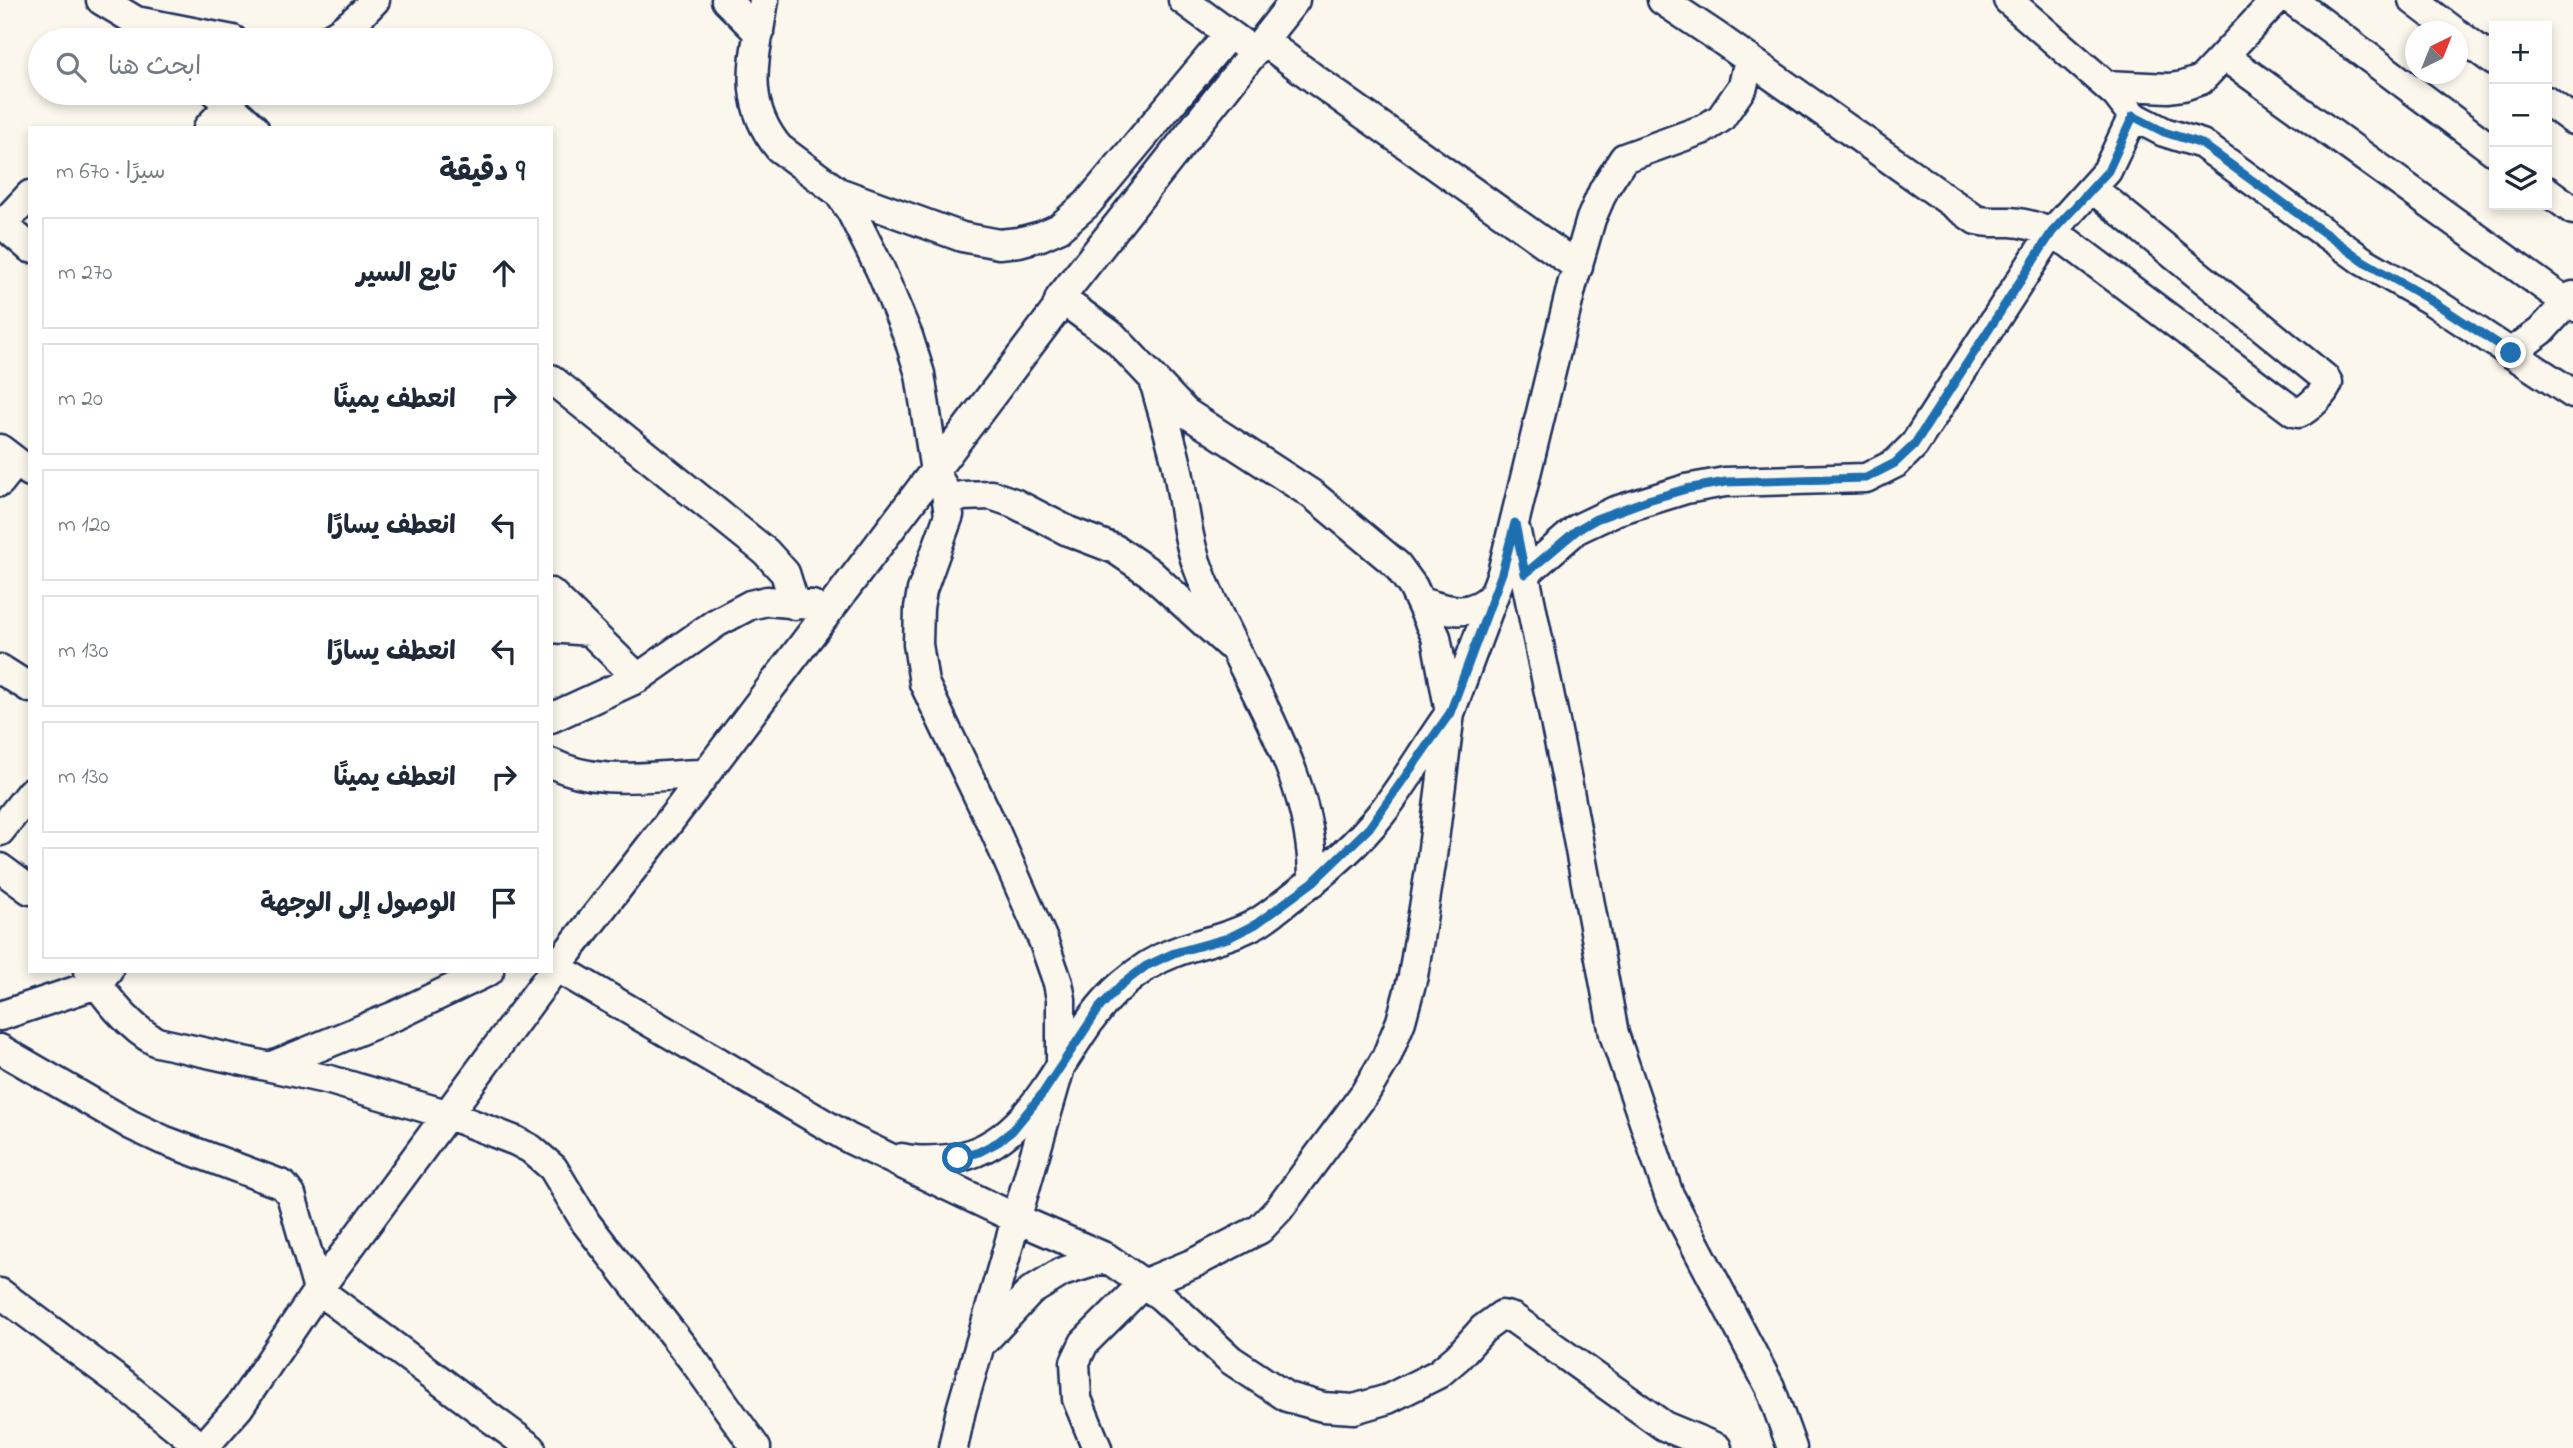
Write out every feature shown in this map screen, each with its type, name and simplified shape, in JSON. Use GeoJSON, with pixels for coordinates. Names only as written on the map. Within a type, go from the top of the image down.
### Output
{"type":"FeatureCollection","features":[{"type":"Feature","properties":{"kind":"street"},"geometry":{"type":"LineString","coordinates":[[100,0],[144,28]]}},
{"type":"Feature","properties":{"kind":"street"},"geometry":{"type":"LineString","coordinates":[[345,28],[375,0]]}},
{"type":"Feature","properties":{"kind":"street"},"geometry":{"type":"LineString","coordinates":[[726,0],[759,33]]}},
{"type":"Feature","properties":{"kind":"street"},"geometry":{"type":"LineString","coordinates":[[764,0],[752,70],[757,110],[779,148],[838,192],[962,237],[999,244],[1041,236],[1073,218],[1105,185],[1229,34]]}},
{"type":"Feature","properties":{"kind":"street"},"geometry":{"type":"LineString","coordinates":[[1183,0],[1229,34],[1260,47],[1578,267]]}},
{"type":"Feature","properties":{"kind":"street"},"geometry":{"type":"LineString","coordinates":[[1295,0],[1060,298],[1056,310],[663,830],[553,963],[733,1072],[876,1153],[1107,1258],[1170,1304],[1231,1360],[1287,1397],[1323,1407],[1354,1409],[1388,1399],[1438,1374],[1458,1357],[1483,1329],[1502,1315],[1513,1318],[1664,1426],[1717,1448]]}},
{"type":"Feature","properties":{"kind":"street"},"geometry":{"type":"LineString","coordinates":[[2008,0],[2106,85],[2133,116],[2164,132],[2202,144],[2363,261],[2432,301],[2573,394]]}},
{"type":"Feature","properties":{"kind":"street"},"geometry":{"type":"LineString","coordinates":[[2106,85],[2169,88],[2201,80],[2276,0]]}},
{"type":"Feature","properties":{"kind":"street"},"geometry":{"type":"LineString","coordinates":[[2292,0],[2489,148]]}},
{"type":"Feature","properties":{"kind":"street"},"geometry":{"type":"LineString","coordinates":[[2413,0],[2440,21]]}},
{"type":"Feature","properties":{"kind":"street"},"geometry":{"type":"LineString","coordinates":[[1675,4],[1976,220],[2029,225],[2052,232],[2069,243],[2294,412],[2304,411],[2326,388],[2328,383],[2325,378],[2093,189]]}},
{"type":"Feature","properties":{"kind":"street"},"geometry":{"type":"LineString","coordinates":[[136,21],[172,28]]}},
{"type":"Feature","properties":{"kind":"street"},"geometry":{"type":"LineString","coordinates":[[2468,42],[2489,57]]}},
{"type":"Feature","properties":{"kind":"street"},"geometry":{"type":"LineString","coordinates":[[2224,56],[2571,302],[2541,331],[2511,353]]}},
{"type":"Feature","properties":{"kind":"street"},"geometry":{"type":"LineString","coordinates":[[1097,1448],[1077,1399],[1075,1362],[1084,1343],[1143,1284],[1194,1263],[1260,1229],[1279,1209],[1365,1093],[1386,1058],[1401,1021],[1413,976],[1431,864],[1450,713],[1502,573],[1591,219],[1604,189],[1624,158],[1704,129],[1721,118],[1743,86],[1749,59]]}},
{"type":"Feature","properties":{"kind":"street"},"geometry":{"type":"LineString","coordinates":[[209,126],[220,105]]}},
{"type":"Feature","properties":{"kind":"street"},"geometry":{"type":"LineString","coordinates":[[229,105],[252,126]]}},
{"type":"Feature","properties":{"kind":"street"},"geometry":{"type":"LineString","coordinates":[[2552,105],[2573,121]]}},
{"type":"Feature","properties":{"kind":"street"},"geometry":{"type":"LineString","coordinates":[[1525,574],[1557,545],[1587,524],[1648,500],[1686,489],[1726,482],[1866,478],[1895,463],[1914,445],[2052,232],[2108,171],[2133,116]]}},
{"type":"Feature","properties":{"kind":"street"},"geometry":{"type":"LineString","coordinates":[[838,192],[880,269],[908,336],[920,374],[935,472],[949,502],[949,515],[922,590],[919,608],[917,628],[924,683],[995,831],[1051,960],[1061,999],[1061,1064],[961,1409],[953,1448]]}},
{"type":"Feature","properties":{"kind":"street"},"geometry":{"type":"LineString","coordinates":[[2552,195],[2573,211]]}},
{"type":"Feature","properties":{"kind":"street"},"geometry":{"type":"LineString","coordinates":[[28,197],[2,223],[28,246]]}},
{"type":"Feature","properties":{"kind":"street"},"geometry":{"type":"LineString","coordinates":[[876,1153],[909,1160],[933,1161],[979,1152],[998,1142],[1012,1131],[1043,1093],[1100,1007],[1121,985],[1146,966],[1174,953],[1228,938],[1256,924],[1313,882],[1349,849],[1381,813],[1450,713],[1436,637],[1413,587],[1397,565],[1313,495],[1185,412],[1114,337],[1060,298]]}},
{"type":"Feature","properties":{"kind":"street"},"geometry":{"type":"LineString","coordinates":[[1155,381],[1176,463],[1197,566],[1300,792],[1311,835],[1313,882]]}},
{"type":"Feature","properties":{"kind":"street"},"geometry":{"type":"LineString","coordinates":[[553,382],[772,558],[785,573],[795,604]]}},
{"type":"Feature","properties":{"kind":"street"},"geometry":{"type":"LineString","coordinates":[[949,502],[962,496],[992,495],[1130,557],[1240,656]]}},
{"type":"Feature","properties":{"kind":"street"},"geometry":{"type":"LineString","coordinates":[[1515,523],[1567,780],[1614,1034],[1669,1195],[1770,1387],[1792,1448]]}},
{"type":"Feature","properties":{"kind":"street"},"geometry":{"type":"LineString","coordinates":[[1421,602],[1450,611],[1462,611],[1482,605],[1494,594]]}},
{"type":"Feature","properties":{"kind":"street"},"geometry":{"type":"LineString","coordinates":[[553,595],[638,678]]}},
{"type":"Feature","properties":{"kind":"street"},"geometry":{"type":"LineString","coordinates":[[553,717],[638,678],[716,623],[750,605],[766,601],[832,606]]}},
{"type":"Feature","properties":{"kind":"street"},"geometry":{"type":"LineString","coordinates":[[553,628],[590,631]]}},
{"type":"Feature","properties":{"kind":"street"},"geometry":{"type":"LineString","coordinates":[[0,669],[28,687]]}},
{"type":"Feature","properties":{"kind":"street"},"geometry":{"type":"LineString","coordinates":[[553,764],[575,774],[605,779],[702,775]]}},
{"type":"Feature","properties":{"kind":"street"},"geometry":{"type":"LineString","coordinates":[[0,831],[28,796]]}},
{"type":"Feature","properties":{"kind":"street"},"geometry":{"type":"LineString","coordinates":[[0,868],[28,889]]}},
{"type":"Feature","properties":{"kind":"street"},"geometry":{"type":"LineString","coordinates":[[272,1066],[397,1015],[458,979],[481,973]]}},
{"type":"Feature","properties":{"kind":"street"},"geometry":{"type":"LineString","coordinates":[[0,1293],[124,1385],[203,1448],[239,1407],[318,1290],[546,973]]}},
{"type":"Feature","properties":{"kind":"street"},"geometry":{"type":"LineString","coordinates":[[0,1016],[98,976],[130,1020],[148,1038],[157,1042],[330,1080],[446,1114],[516,1141],[537,1154],[552,1168],[586,1223],[756,1448]]}},
{"type":"Feature","properties":{"kind":"street"},"geometry":{"type":"LineString","coordinates":[[0,1049],[131,1125],[163,1140],[283,1185],[291,1195],[318,1290],[531,1448]]}},
{"type":"Feature","properties":{"kind":"street"},"geometry":{"type":"LineString","coordinates":[[979,1348],[1031,1292],[1062,1272],[1107,1258]]}},
{"type":"Feature","properties":{"kind":"route"},"geometry":{"type":"LineString","coordinates":[[958,1158],[979,1152],[1012,1131],[1043,1093],[1081,1032],[1121,985],[1146,966],[1174,953],[1228,938],[1256,924],[1313,882],[1369,828],[1450,713],[1502,573],[1515,523],[1525,574],[1577,530],[1596,519],[1648,500],[1686,489],[1726,482],[1866,478],[1895,463],[1914,445],[2052,232],[2108,171],[2133,116],[2164,132],[2202,144],[2326,236],[2511,353]]}}]}
